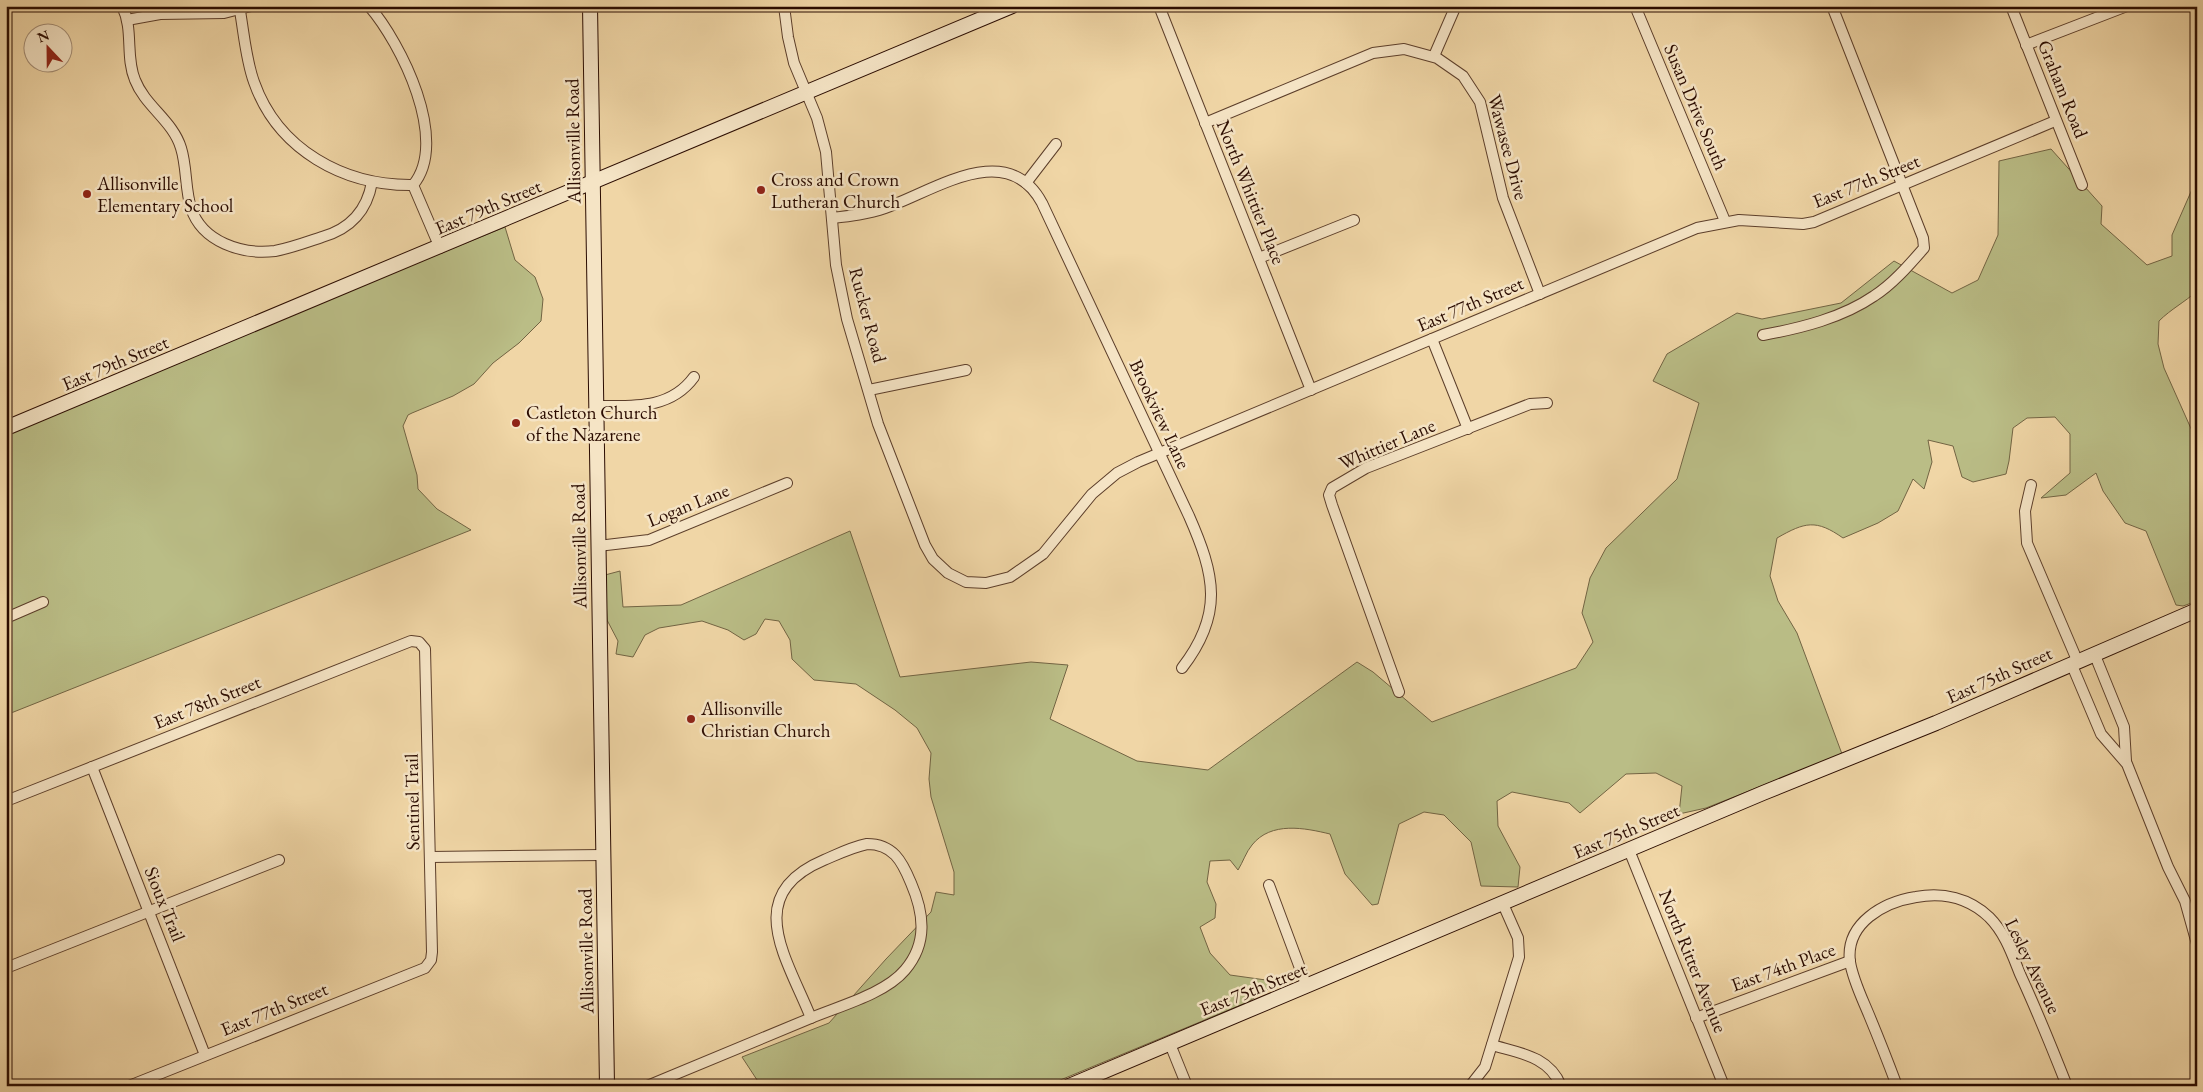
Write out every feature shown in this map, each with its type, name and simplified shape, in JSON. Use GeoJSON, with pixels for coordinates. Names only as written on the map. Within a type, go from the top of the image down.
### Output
{"type":"FeatureCollection","features":[{"type":"Feature","properties":{"kind":"street"},"geometry":{"type":"LineString","coordinates":[[122,6],[127,20],[130,60],[136,82],[144,96],[170,126],[178,139],[183,154],[191,207],[202,228],[214,238],[239,249],[259,251],[286,248],[332,234],[349,225],[363,210],[372,182]]}},
{"type":"Feature","properties":{"kind":"street"},"geometry":{"type":"LineString","coordinates":[[127,20],[160,14],[224,13],[240,11],[252,6]]}},
{"type":"Feature","properties":{"kind":"street"},"geometry":{"type":"LineString","coordinates":[[369,6],[386,28],[403,60],[425,126],[427,144],[425,160],[419,176],[413,185]]}},
{"type":"Feature","properties":{"kind":"street","name":"Allisonville Road"},"geometry":{"type":"LineString","coordinates":[[590,6],[607,1086]]}},
{"type":"Feature","properties":{"kind":"street","name":"Rucker Road"},"geometry":{"type":"LineString","coordinates":[[784,6],[790,48],[819,123],[826,152],[836,265],[842,300],[878,424],[925,545],[938,565]]}},
{"type":"Feature","properties":{"kind":"street","name":"East 79th Street"},"geometry":{"type":"LineString","coordinates":[[6,428],[440,248],[1012,6]]}},
{"type":"Feature","properties":{"kind":"street","name":"North Whittier Place"},"geometry":{"type":"LineString","coordinates":[[1159,6],[1311,390]]}},
{"type":"Feature","properties":{"kind":"street","name":"Susan Drive South"},"geometry":{"type":"LineString","coordinates":[[1635,6],[1725,221]]}},
{"type":"Feature","properties":{"kind":"street"},"geometry":{"type":"LineString","coordinates":[[1763,335],[1814,323],[1867,300],[1884,288],[1924,248],[1923,238],[1903,185],[1832,6]]}},
{"type":"Feature","properties":{"kind":"street","name":"Graham Road"},"geometry":{"type":"LineString","coordinates":[[2011,6],[2082,185]]}},
{"type":"Feature","properties":{"kind":"street"},"geometry":{"type":"LineString","coordinates":[[2026,45],[2126,6]]}},
{"type":"Feature","properties":{"kind":"street"},"geometry":{"type":"LineString","coordinates":[[1434,56],[1454,10]]}},
{"type":"Feature","properties":{"kind":"street"},"geometry":{"type":"LineString","coordinates":[[240,11],[254,82],[265,107],[280,128],[296,144],[321,162],[354,177],[372,182],[413,185]]}},
{"type":"Feature","properties":{"kind":"street","name":"Wawasee Drive"},"geometry":{"type":"LineString","coordinates":[[1205,123],[1373,53],[1404,49],[1434,56],[1460,73],[1480,102],[1504,202],[1540,294]]}},
{"type":"Feature","properties":{"kind":"street","name":"East 77th Street"},"geometry":{"type":"LineString","coordinates":[[938,565],[948,573],[966,582],[986,583],[1010,577],[1043,554],[1092,494],[1106,482],[1124,469],[1160,453],[1697,228],[1725,221],[1802,224],[1814,222],[2056,121]]}},
{"type":"Feature","properties":{"kind":"street"},"geometry":{"type":"LineString","coordinates":[[832,218],[884,209],[980,171],[1004,172],[1026,183],[1056,144]]}},
{"type":"Feature","properties":{"kind":"street","name":"Brookview Lane"},"geometry":{"type":"LineString","coordinates":[[1026,183],[1042,203],[1204,551],[1210,576],[1211,601],[1207,621],[1200,639],[1182,668]]}},
{"type":"Feature","properties":{"kind":"street"},"geometry":{"type":"LineString","coordinates":[[413,185],[440,248]]}},
{"type":"Feature","properties":{"kind":"street"},"geometry":{"type":"LineString","coordinates":[[1259,258],[1354,220]]}},
{"type":"Feature","properties":{"kind":"street"},"geometry":{"type":"LineString","coordinates":[[1432,339],[1468,429]]}},
{"type":"Feature","properties":{"kind":"street"},"geometry":{"type":"LineString","coordinates":[[869,390],[966,370]]}},
{"type":"Feature","properties":{"kind":"street"},"geometry":{"type":"LineString","coordinates":[[596,406],[656,403],[682,390],[694,377]]}},
{"type":"Feature","properties":{"kind":"street","name":"Whittier Lane"},"geometry":{"type":"LineString","coordinates":[[1399,692],[1329,495],[1332,488],[1366,468],[1534,403],[1547,403]]}},
{"type":"Feature","properties":{"kind":"street","name":"Logan Lane"},"geometry":{"type":"LineString","coordinates":[[598,546],[649,540],[787,484]]}},
{"type":"Feature","properties":{"kind":"street"},"geometry":{"type":"LineString","coordinates":[[2031,485],[2025,511],[2027,543],[2101,734],[2126,762]]}},
{"type":"Feature","properties":{"kind":"street"},"geometry":{"type":"LineString","coordinates":[[6,618],[44,602]]}},
{"type":"Feature","properties":{"kind":"street","name":"East 75th Street"},"geometry":{"type":"LineString","coordinates":[[1069,1086],[1936,723],[2197,610]]}},
{"type":"Feature","properties":{"kind":"street","name":"East 78th Street"},"geometry":{"type":"LineString","coordinates":[[6,801],[412,641],[421,643]]}},
{"type":"Feature","properties":{"kind":"street","name":"Sentinel Trail"},"geometry":{"type":"LineString","coordinates":[[421,643],[426,652],[432,952],[430,962]]}},
{"type":"Feature","properties":{"kind":"street"},"geometry":{"type":"LineString","coordinates":[[2094,653],[2124,728],[2126,762],[2168,867],[2185,901],[2197,944]]}},
{"type":"Feature","properties":{"kind":"street","name":"Sioux Trail"},"geometry":{"type":"LineString","coordinates":[[92,767],[206,1055]]}},
{"type":"Feature","properties":{"kind":"street"},"geometry":{"type":"LineString","coordinates":[[647,1086],[810,1018],[888,984],[906,969],[916,952],[922,924],[918,899],[903,863],[898,856],[885,847],[869,844],[856,846],[807,867],[790,880],[781,894],[776,912],[777,930],[810,1018]]}},
{"type":"Feature","properties":{"kind":"street","name":"North Ritter Avenue"},"geometry":{"type":"LineString","coordinates":[[1629,850],[1724,1086]]}},
{"type":"Feature","properties":{"kind":"street"},"geometry":{"type":"LineString","coordinates":[[430,857],[602,855]]}},
{"type":"Feature","properties":{"kind":"street"},"geometry":{"type":"LineString","coordinates":[[6,968],[279,860]]}},
{"type":"Feature","properties":{"kind":"street"},"geometry":{"type":"LineString","coordinates":[[1269,885],[1307,987]]}},
{"type":"Feature","properties":{"kind":"street","name":"Lesley Avenue"},"geometry":{"type":"LineString","coordinates":[[1906,898],[1934,894],[1954,897],[1975,906],[1993,922],[2006,941],[2068,1086]]}},
{"type":"Feature","properties":{"kind":"street","name":"East 74th Place"},"geometry":{"type":"LineString","coordinates":[[1696,1018],[1850,961],[1853,937],[1865,920],[1881,908],[1906,898]]}},
{"type":"Feature","properties":{"kind":"street"},"geometry":{"type":"LineString","coordinates":[[1470,1086],[1483,1070],[1520,953],[1518,938],[1503,904]]}},
{"type":"Feature","properties":{"kind":"street"},"geometry":{"type":"LineString","coordinates":[[1850,961],[1897,1086]]}},
{"type":"Feature","properties":{"kind":"street","name":"East 77th Street"},"geometry":{"type":"LineString","coordinates":[[129,1086],[425,968],[430,962]]}},
{"type":"Feature","properties":{"kind":"street"},"geometry":{"type":"LineString","coordinates":[[1170,1044],[1187,1086]]}},
{"type":"Feature","properties":{"kind":"street"},"geometry":{"type":"LineString","coordinates":[[1492,1045],[1543,1062],[1552,1070],[1561,1086]]}},
{"type":"Feature","properties":{"kind":"green space"},"geometry":{"type":"Polygon","coordinates":[[[2051,149],[2102,206],[2101,224],[2147,265],[2172,256],[2172,235],[2197,178],[2197,291],[2159,321],[2158,344],[2164,368],[2197,442],[2197,601],[2183,606],[2176,605],[2146,531],[2125,523],[2103,491],[2096,473],[2066,495],[2041,498],[2070,473],[2070,434],[2055,417],[2027,418],[2013,428],[2006,474],[1973,482],[1962,477],[1953,446],[1928,440],[1932,462],[1924,489],[1913,479],[1898,511],[1878,523],[1843,538],[1818,525],[1810,525],[1795,529],[1777,538],[1770,576],[1778,601],[1797,633],[1842,754],[1706,808],[1679,814],[1682,786],[1656,773],[1626,774],[1580,813],[1569,803],[1512,792],[1497,801],[1498,826],[1520,867],[1518,887],[1481,886],[1471,842],[1444,815],[1424,812],[1399,824],[1378,904],[1372,905],[1345,874],[1330,834],[1310,830],[1278,829],[1260,837],[1252,845],[1238,870],[1230,860],[1210,861],[1207,882],[1216,904],[1215,918],[1200,927],[1210,953],[1230,975],[1273,981],[1273,986],[1248,1002],[1046,1086],[761,1086],[742,1057],[829,1023],[931,912],[936,892],[954,895],[954,872],[931,797],[929,779],[931,753],[917,728],[895,710],[856,684],[814,680],[792,659],[790,640],[779,621],[765,619],[756,634],[744,640],[728,630],[702,621],[659,628],[645,635],[633,657],[616,654],[618,641],[607,620],[605,575],[620,571],[623,607],[681,605],[850,531],[900,677],[1031,662],[1068,665],[1050,719],[1137,761],[1208,770],[1357,662],[1373,672],[1432,722],[1576,668],[1593,642],[1582,613],[1590,578],[1606,548],[1677,479],[1699,403],[1653,381],[1667,354],[1737,313],[1762,319],[1841,303],[1894,261],[1952,293],[1978,280],[1998,235],[1999,161],[2051,149]]]}},
{"type":"Feature","properties":{"kind":"green space"},"geometry":{"type":"Polygon","coordinates":[[[505,227],[515,260],[535,277],[543,299],[541,321],[519,343],[493,363],[474,384],[453,396],[408,415],[403,426],[417,475],[418,489],[437,509],[471,530],[6,715],[6,431],[505,227]]]}},
{"type":"Feature","properties":{"kind":"place","name":"Cross and Crown Lutheran Church"},"geometry":{"type":"Point","coordinates":[761,190]}},
{"type":"Feature","properties":{"kind":"place","name":"Allisonville Elementary School"},"geometry":{"type":"Point","coordinates":[87,194]}},
{"type":"Feature","properties":{"kind":"place","name":"Castleton Church of the Nazarene"},"geometry":{"type":"Point","coordinates":[516,423]}},
{"type":"Feature","properties":{"kind":"place","name":"Allisonville Christian Church"},"geometry":{"type":"Point","coordinates":[691,719]}}]}
